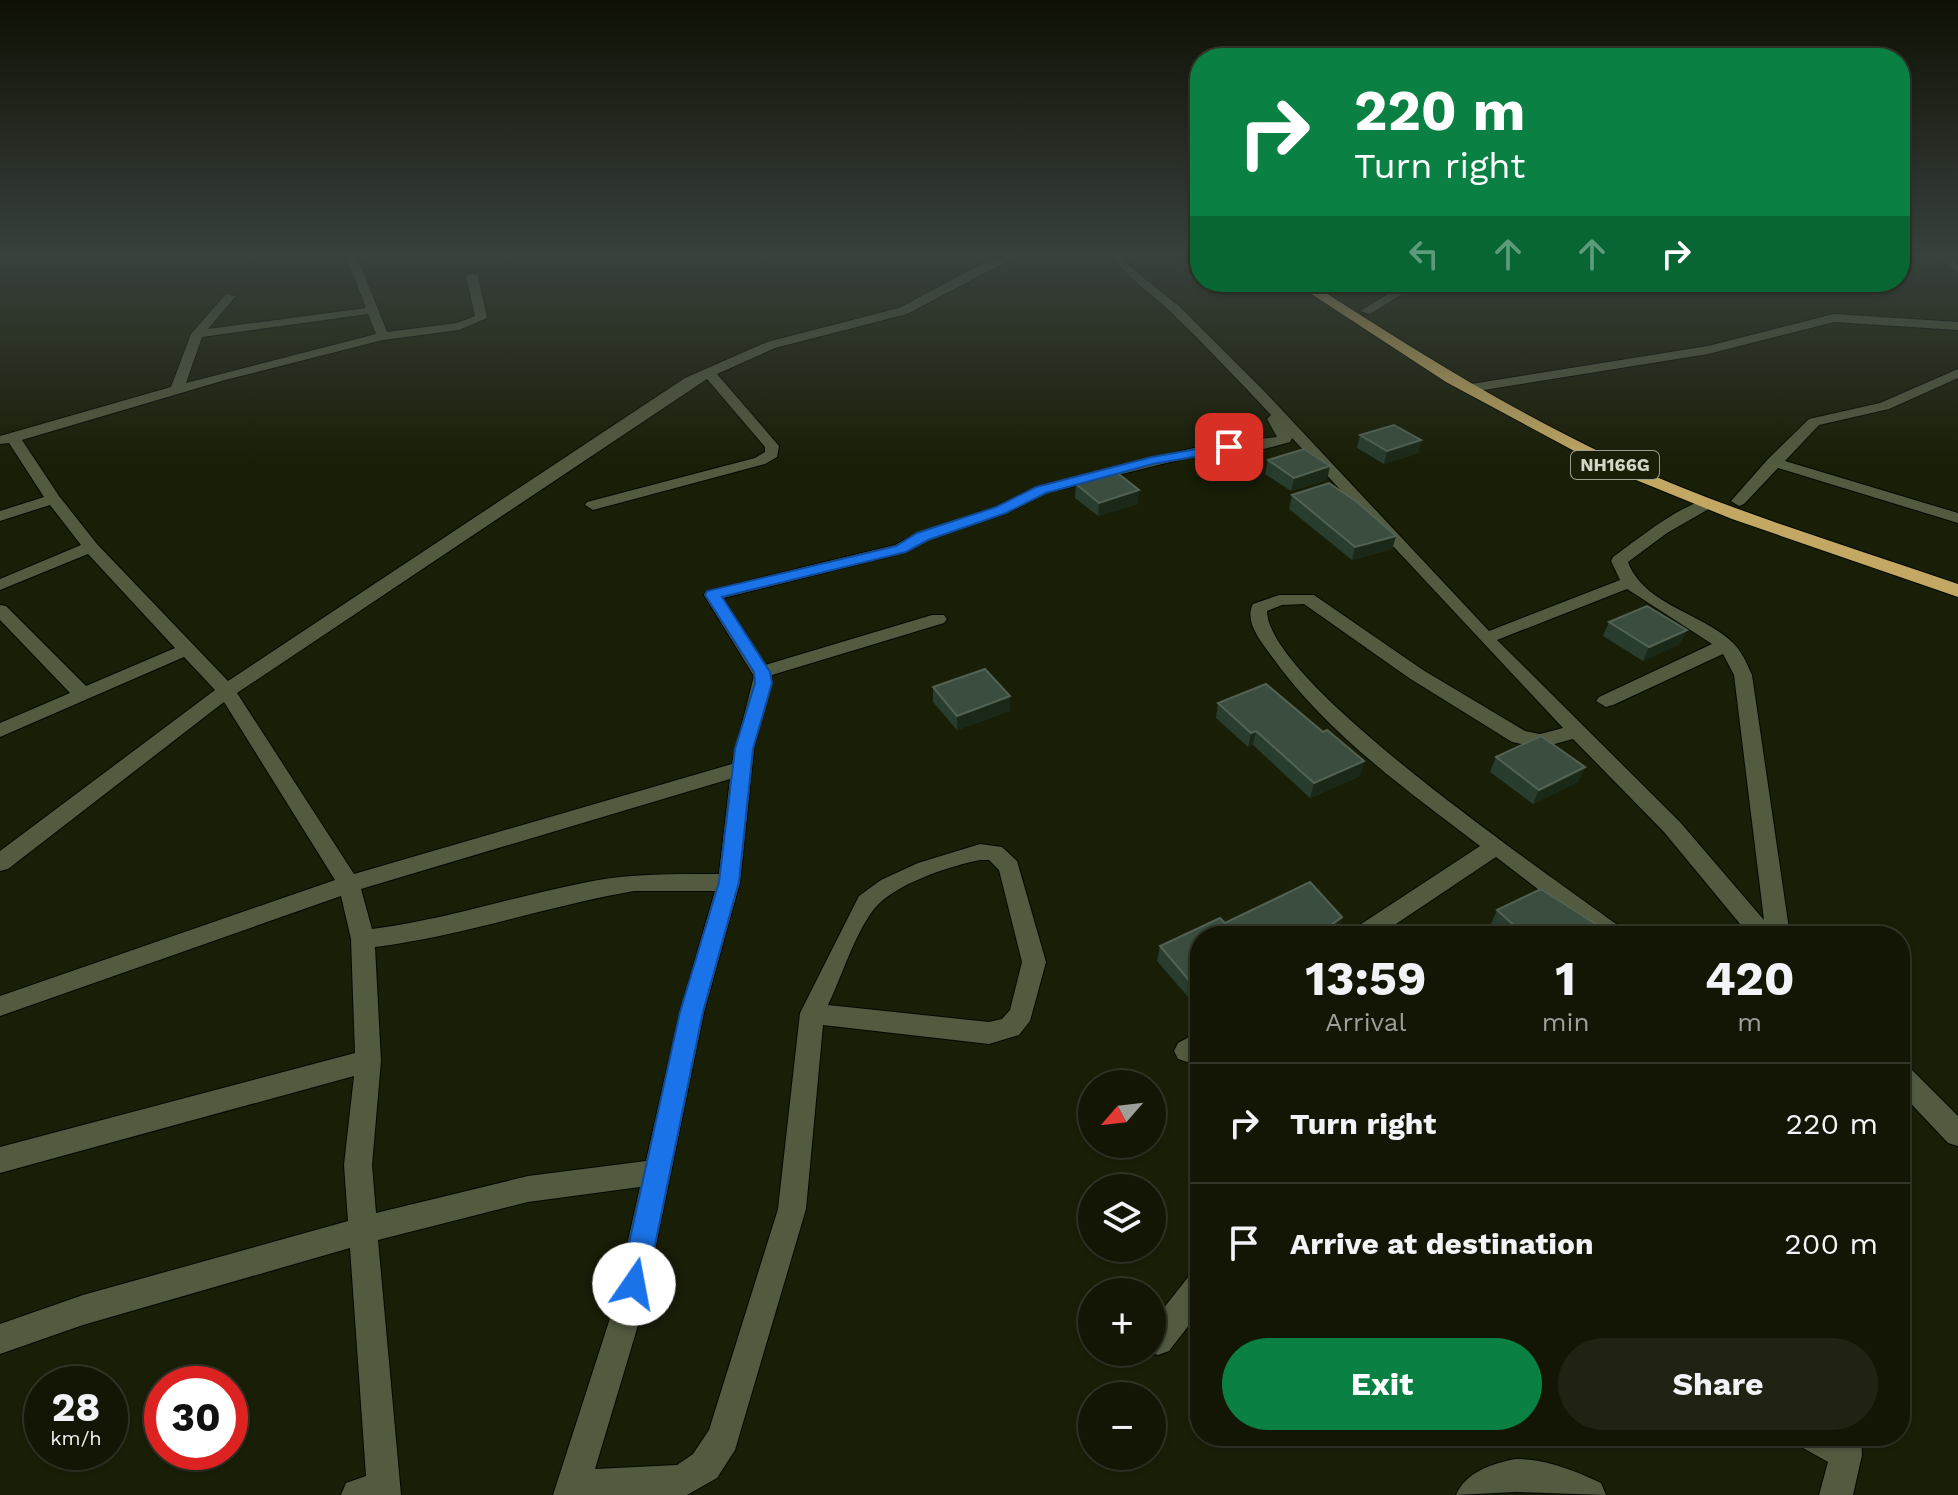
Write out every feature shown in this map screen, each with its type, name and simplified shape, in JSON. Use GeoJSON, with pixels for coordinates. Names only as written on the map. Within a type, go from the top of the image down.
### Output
{"type":"FeatureCollection","features":[{"type":"Feature","properties":{"kind":"highway","name":"NH166G"},"geometry":{"type":"LineString","coordinates":[[1371,324],[1478,386],[1639,462],[1739,501],[1958,576]]}},
{"type":"Feature","properties":{"kind":"highway","name":"NH166G"},"geometry":{"type":"LineString","coordinates":[[1385,324],[1535,426],[1609,463],[1709,503],[1958,591]]}},
{"type":"Feature","properties":{"kind":"street"},"geometry":{"type":"LineString","coordinates":[[177,389],[197,334],[206,324]]}},
{"type":"Feature","properties":{"kind":"street"},"geometry":{"type":"LineString","coordinates":[[197,334],[272,324]]}},
{"type":"Feature","properties":{"kind":"street"},"geometry":{"type":"LineString","coordinates":[[379,324],[383,336]]}},
{"type":"Feature","properties":{"kind":"street"},"geometry":{"type":"LineString","coordinates":[[376,1492],[364,1230],[358,1165],[368,1061],[363,939],[349,884],[226,691],[91,547],[6,439],[177,389],[383,336],[465,324]]}},
{"type":"Feature","properties":{"kind":"street"},"geometry":{"type":"LineString","coordinates":[[0,863],[226,691],[690,381],[771,345],[853,324]]}},
{"type":"Feature","properties":{"kind":"street"},"geometry":{"type":"LineString","coordinates":[[1190,324],[1486,638],[1672,827],[1756,926]]}},
{"type":"Feature","properties":{"kind":"street"},"geometry":{"type":"LineString","coordinates":[[1478,386],[1708,350],[1811,324]]}},
{"type":"Feature","properties":{"kind":"street"},"geometry":{"type":"LineString","coordinates":[[1923,324],[1958,326]]}},
{"type":"Feature","properties":{"kind":"street"},"geometry":{"type":"LineString","coordinates":[[593,505],[760,461],[772,454],[772,446],[708,372]]}},
{"type":"Feature","properties":{"kind":"street"},"geometry":{"type":"LineString","coordinates":[[1739,501],[1814,422],[1884,406],[1958,373]]}},
{"type":"Feature","properties":{"kind":"street"},"geometry":{"type":"LineString","coordinates":[[812,1013],[989,1033],[1010,1028],[1021,1014],[1034,962],[1009,867],[1000,856],[989,851],[946,861],[883,886],[867,902],[812,1013],[792,1209],[723,1438],[705,1466],[681,1481],[571,1491],[627,1312],[692,1012],[729,882],[744,749],[763,683],[762,672],[717,593],[901,549],[922,537],[1001,510],[1041,490],[1124,467],[1202,450],[1264,445],[1285,439],[1284,432],[1263,405],[1261,396]]}},
{"type":"Feature","properties":{"kind":"street"},"geometry":{"type":"LineString","coordinates":[[1773,462],[1958,518]]}},
{"type":"Feature","properties":{"kind":"street"},"geometry":{"type":"LineString","coordinates":[[0,516],[53,499]]}},
{"type":"Feature","properties":{"kind":"street"},"geometry":{"type":"LineString","coordinates":[[1709,503],[1661,530],[1619,561],[1620,573],[1635,589],[1699,625],[1725,645],[1743,675],[1777,926]]}},
{"type":"Feature","properties":{"kind":"street"},"geometry":{"type":"LineString","coordinates":[[0,585],[91,547]]}},
{"type":"Feature","properties":{"kind":"street"},"geometry":{"type":"LineString","coordinates":[[1486,638],[1629,582]]}},
{"type":"Feature","properties":{"kind":"street"},"geometry":{"type":"LineString","coordinates":[[1577,731],[1540,741],[1519,737],[1416,674],[1308,599],[1279,600],[1259,608],[1257,615],[1260,625],[1288,666],[1326,710],[1375,755],[1603,926]]}},
{"type":"Feature","properties":{"kind":"street"},"geometry":{"type":"LineString","coordinates":[[0,610],[83,695]]}},
{"type":"Feature","properties":{"kind":"street"},"geometry":{"type":"LineString","coordinates":[[762,672],[938,619]]}},
{"type":"Feature","properties":{"kind":"street"},"geometry":{"type":"LineString","coordinates":[[1606,701],[1725,645]]}},
{"type":"Feature","properties":{"kind":"street"},"geometry":{"type":"LineString","coordinates":[[0,731],[188,649]]}},
{"type":"Feature","properties":{"kind":"street"},"geometry":{"type":"LineString","coordinates":[[0,1006],[349,884],[743,768]]}},
{"type":"Feature","properties":{"kind":"street"},"geometry":{"type":"LineString","coordinates":[[1375,926],[1496,846]]}},
{"type":"Feature","properties":{"kind":"street"},"geometry":{"type":"LineString","coordinates":[[363,939],[420,932],[584,891],[634,883],[729,882]]}},
{"type":"Feature","properties":{"kind":"street"},"geometry":{"type":"LineString","coordinates":[[0,1160],[368,1061]]}},
{"type":"Feature","properties":{"kind":"street"},"geometry":{"type":"LineString","coordinates":[[1910,1085],[1958,1134]]}},
{"type":"Feature","properties":{"kind":"street"},"geometry":{"type":"LineString","coordinates":[[0,1339],[83,1310],[364,1230],[528,1189],[658,1172]]}},
{"type":"Feature","properties":{"kind":"street"},"geometry":{"type":"LineString","coordinates":[[1166,1330],[1190,1300]]}},
{"type":"Feature","properties":{"kind":"street"},"geometry":{"type":"LineString","coordinates":[[1836,1495],[1846,1446]]}},
{"type":"Feature","properties":{"kind":"street"},"geometry":{"type":"LineString","coordinates":[[1473,1495],[1484,1485],[1523,1473],[1563,1482],[1589,1495]]}},
{"type":"Feature","properties":{"kind":"building"},"geometry":{"type":"Polygon","coordinates":[[[1394,425],[1421,440],[1387,451],[1360,435],[1394,425]]]}},
{"type":"Feature","properties":{"kind":"building"},"geometry":{"type":"Polygon","coordinates":[[[1304,449],[1330,466],[1294,478],[1268,460],[1304,449]]]}},
{"type":"Feature","properties":{"kind":"building"},"geometry":{"type":"Polygon","coordinates":[[[1116,472],[1139,490],[1099,503],[1076,484],[1116,472]]]}},
{"type":"Feature","properties":{"kind":"building"},"geometry":{"type":"Polygon","coordinates":[[[1329,483],[1357,502],[1396,536],[1355,547],[1292,495],[1329,483]]]}},
{"type":"Feature","properties":{"kind":"building"},"geometry":{"type":"Polygon","coordinates":[[[1647,606],[1687,630],[1649,647],[1609,622],[1647,606]]]}},
{"type":"Feature","properties":{"kind":"building"},"geometry":{"type":"Polygon","coordinates":[[[985,669],[1010,696],[957,716],[933,687],[985,669]]]}},
{"type":"Feature","properties":{"kind":"building"},"geometry":{"type":"Polygon","coordinates":[[[1266,684],[1323,732],[1327,730],[1364,761],[1314,783],[1256,731],[1251,733],[1218,703],[1266,684]]]}},
{"type":"Feature","properties":{"kind":"building"},"geometry":{"type":"Polygon","coordinates":[[[1541,736],[1585,767],[1539,790],[1496,757],[1541,736]]]}},
{"type":"Feature","properties":{"kind":"building"},"geometry":{"type":"Polygon","coordinates":[[[1310,882],[1342,917],[1330,926],[1203,926],[1220,918],[1225,923],[1310,882]]]}},
{"type":"Feature","properties":{"kind":"building"},"geometry":{"type":"Polygon","coordinates":[[[1541,889],[1599,926],[1515,926],[1497,910],[1541,889]]]}},
{"type":"Feature","properties":{"kind":"building"},"geometry":{"type":"Polygon","coordinates":[[[1190,932],[1190,981],[1160,946],[1190,932]]]}},
{"type":"Feature","properties":{"kind":"route"},"geometry":{"type":"LineString","coordinates":[[634,1284],[692,1012],[729,882],[744,749],[763,683],[762,672],[713,595],[901,549],[922,537],[976,521],[1041,490],[1124,467],[1229,447]]}}]}
